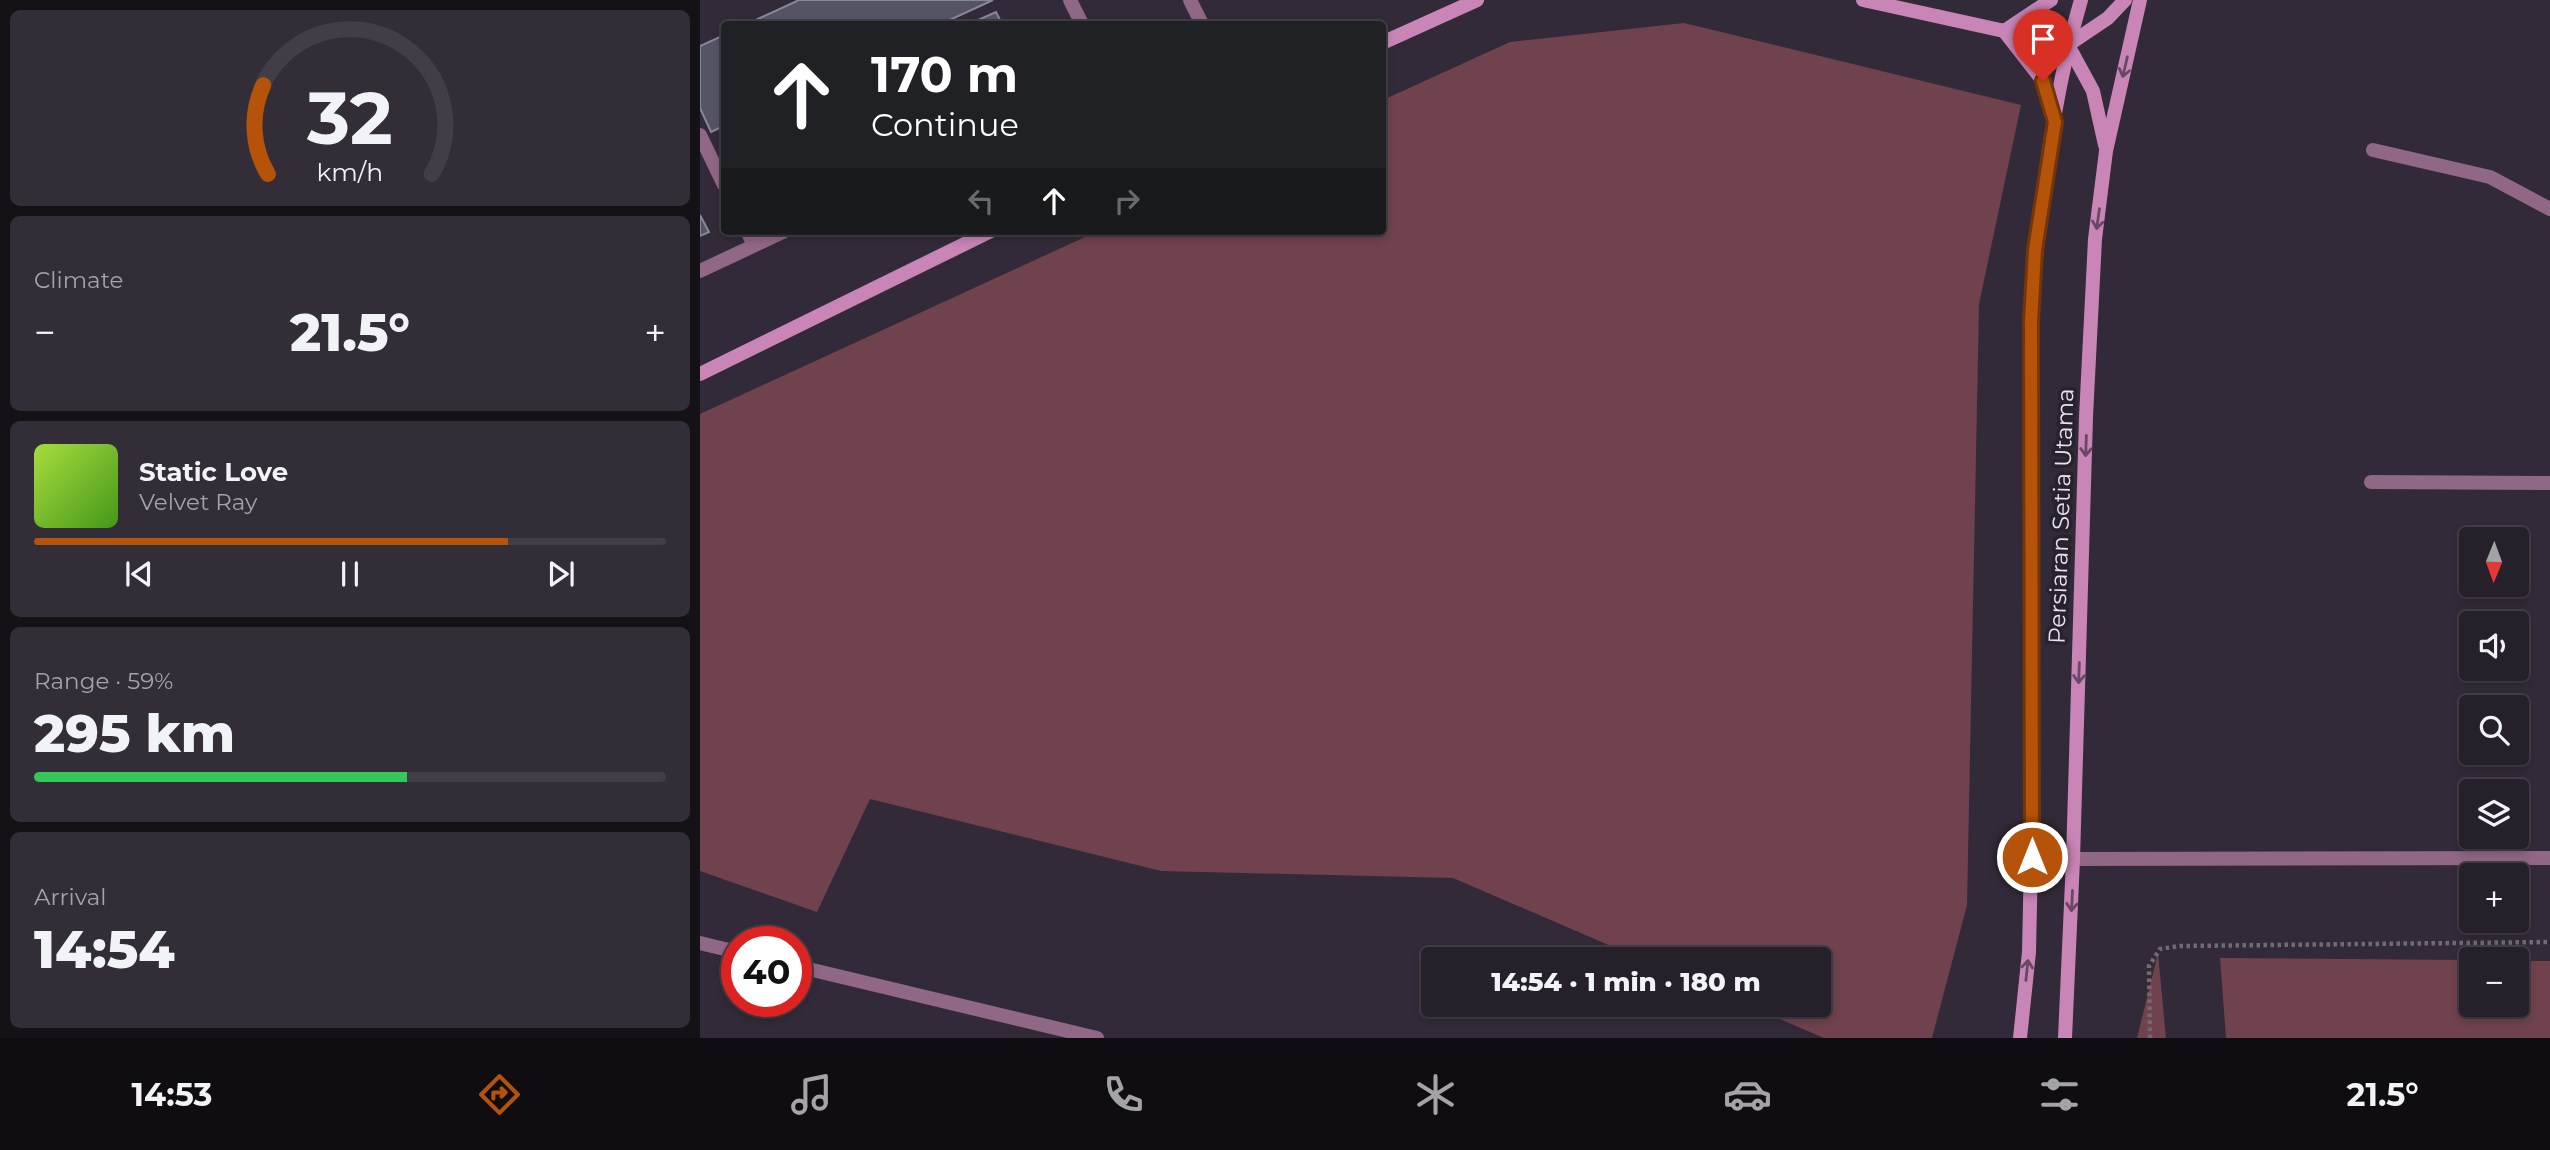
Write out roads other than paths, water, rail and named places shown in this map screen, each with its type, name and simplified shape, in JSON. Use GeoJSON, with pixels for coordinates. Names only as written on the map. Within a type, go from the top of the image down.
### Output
{"type":"FeatureCollection","features":[{"type":"Feature","properties":{"kind":"street"},"geometry":{"type":"LineString","coordinates":[[1070,0],[1080,21]]}},
{"type":"Feature","properties":{"kind":"street"},"geometry":{"type":"LineString","coordinates":[[1190,0],[1200,21]]}},
{"type":"Feature","properties":{"kind":"street"},"geometry":{"type":"LineString","coordinates":[[1386,41],[1477,0]]}},
{"type":"Feature","properties":{"kind":"street"},"geometry":{"type":"LineString","coordinates":[[1863,0],[2068,45],[2108,18],[2125,0]]}},
{"type":"Feature","properties":{"kind":"street"},"geometry":{"type":"LineString","coordinates":[[2004,31],[2051,0]]}},
{"type":"Feature","properties":{"kind":"street","name":"Persiaran Setia Utama"},"geometry":{"type":"LineString","coordinates":[[2020,1038],[2029,952],[2032,857],[2031,322],[2035,250],[2068,45],[2081,0]]}},
{"type":"Feature","properties":{"kind":"street","name":"Persiaran Setia Utama"},"geometry":{"type":"LineString","coordinates":[[2066,1038],[2086,417],[2095,239],[2106,151],[2140,0]]}},
{"type":"Feature","properties":{"kind":"street"},"geometry":{"type":"LineString","coordinates":[[2004,31],[2043,81],[2055,122]]}},
{"type":"Feature","properties":{"kind":"street"},"geometry":{"type":"LineString","coordinates":[[2068,45],[2093,91],[2106,151]]}},
{"type":"Feature","properties":{"kind":"street"},"geometry":{"type":"LineString","coordinates":[[700,135],[721,179]]}},
{"type":"Feature","properties":{"kind":"street"},"geometry":{"type":"LineString","coordinates":[[2373,150],[2490,177],[2550,209]]}},
{"type":"Feature","properties":{"kind":"street"},"geometry":{"type":"LineString","coordinates":[[749,235],[754,245]]}},
{"type":"Feature","properties":{"kind":"street"},"geometry":{"type":"LineString","coordinates":[[700,271],[776,235]]}},
{"type":"Feature","properties":{"kind":"street"},"geometry":{"type":"LineString","coordinates":[[700,374],[983,235]]}},
{"type":"Feature","properties":{"kind":"street"},"geometry":{"type":"LineString","coordinates":[[2371,482],[2550,482]]}},
{"type":"Feature","properties":{"kind":"street"},"geometry":{"type":"LineString","coordinates":[[2032,857],[2550,858]]}},
{"type":"Feature","properties":{"kind":"street"},"geometry":{"type":"LineString","coordinates":[[700,943],[721,948]]}},
{"type":"Feature","properties":{"kind":"street"},"geometry":{"type":"LineString","coordinates":[[812,970],[1097,1038]]}}]}
